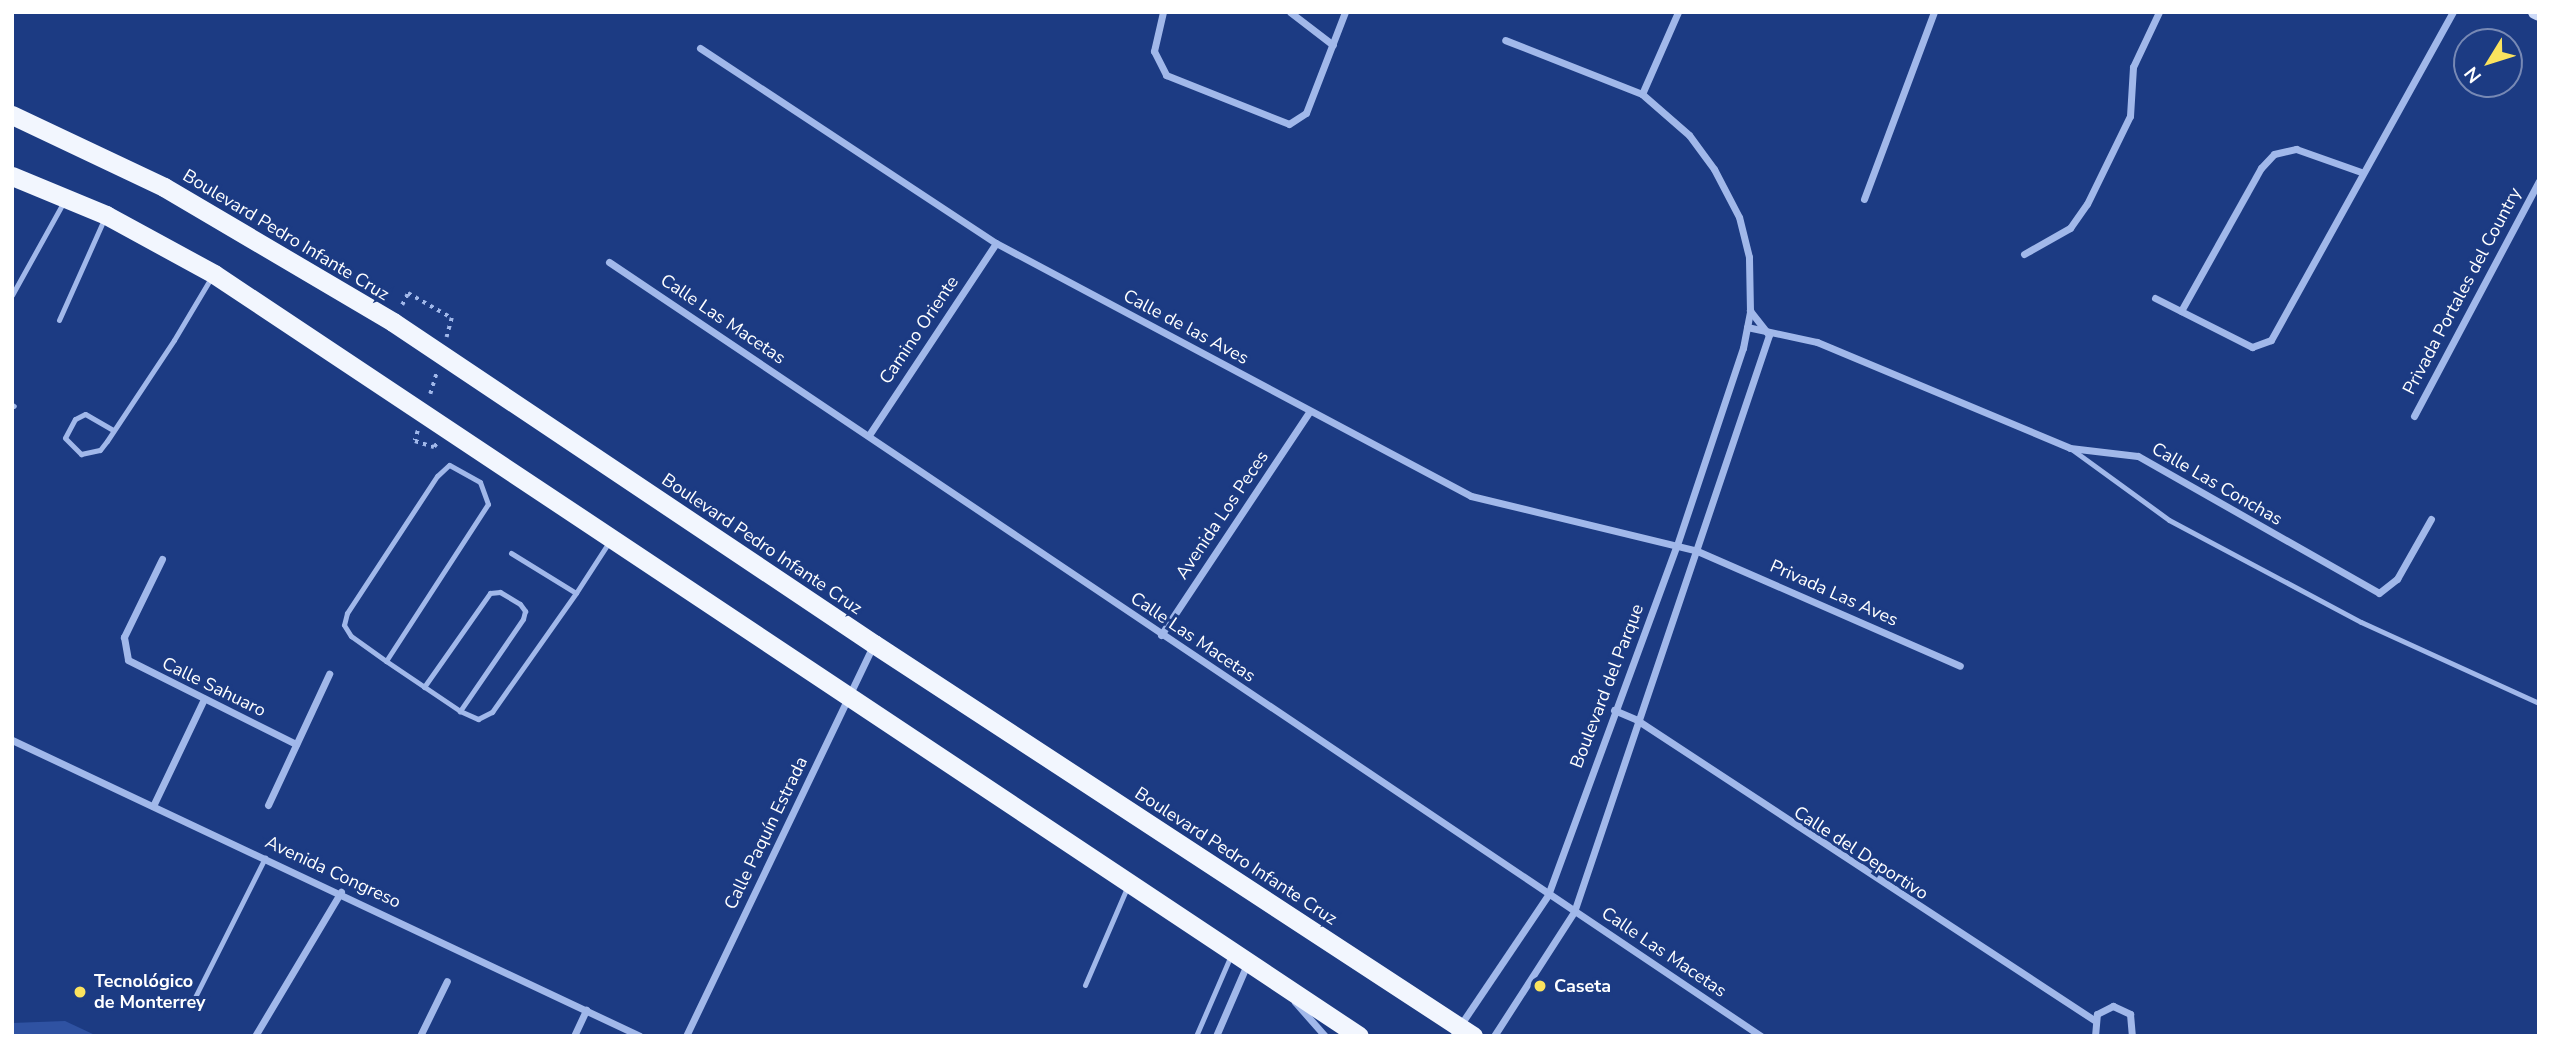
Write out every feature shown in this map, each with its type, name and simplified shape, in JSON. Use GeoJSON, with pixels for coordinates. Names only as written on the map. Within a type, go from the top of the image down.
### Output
{"type":"FeatureCollection","features":[{"type":"Feature","properties":{"kind":"highway","name":"Boulevard Pedro Infante Cruz"},"geometry":{"type":"LineString","coordinates":[[12,116],[164,187],[393,323],[1461,1033]]}},
{"type":"Feature","properties":{"kind":"highway"},"geometry":{"type":"LineString","coordinates":[[12,176],[106,215],[214,274],[1130,879],[1359,1036]]}},
{"type":"Feature","properties":{"kind":"street"},"geometry":{"type":"LineString","coordinates":[[1163,12],[1154,51],[1160,69],[1280,123],[1298,121],[1306,113],[1345,12]]}},
{"type":"Feature","properties":{"kind":"street"},"geometry":{"type":"LineString","coordinates":[[1290,12],[1333,45]]}},
{"type":"Feature","properties":{"kind":"street"},"geometry":{"type":"LineString","coordinates":[[1642,94],[1678,12]]}},
{"type":"Feature","properties":{"kind":"street"},"geometry":{"type":"LineString","coordinates":[[1864,199],[1934,12]]}},
{"type":"Feature","properties":{"kind":"street"},"geometry":{"type":"LineString","coordinates":[[2025,254],[2070,228],[2083,211],[2130,116],[2133,66],[2159,12]]}},
{"type":"Feature","properties":{"kind":"street"},"geometry":{"type":"LineString","coordinates":[[2155,298],[2252,347],[2271,340],[2361,172],[2453,12]]}},
{"type":"Feature","properties":{"kind":"street","name":"Boulevard del Parque"},"geometry":{"type":"LineString","coordinates":[[1461,1033],[1548,895],[1677,545],[1750,311],[1745,236],[1729,194],[1689,135],[1642,94],[1505,40]]}},
{"type":"Feature","properties":{"kind":"street","name":"Calle de las Aves"},"geometry":{"type":"LineString","coordinates":[[700,48],[996,243],[1471,496],[1695,550]]}},
{"type":"Feature","properties":{"kind":"street"},"geometry":{"type":"LineString","coordinates":[[2181,311],[2261,168],[2274,154],[2296,149],[2361,172]]}},
{"type":"Feature","properties":{"kind":"street","name":"Privada Portales del Country"},"geometry":{"type":"LineString","coordinates":[[2414,416],[2539,181]]}},
{"type":"Feature","properties":{"kind":"street","name":"Camino Oriente"},"geometry":{"type":"LineString","coordinates":[[869,435],[996,243]]}},
{"type":"Feature","properties":{"kind":"street","name":"Calle Las Macetas"},"geometry":{"type":"LineString","coordinates":[[609,262],[1761,1036]]}},
{"type":"Feature","properties":{"kind":"street"},"geometry":{"type":"LineString","coordinates":[[1750,311],[1769,335]]}},
{"type":"Feature","properties":{"kind":"street","name":"Calle Las Conchas"},"geometry":{"type":"LineString","coordinates":[[1747,327],[1769,335],[1817,342],[2070,449],[2138,456],[2379,593],[2397,579],[2431,519]]}},
{"type":"Feature","properties":{"kind":"street","name":"Boulevard del Parque"},"geometry":{"type":"LineString","coordinates":[[1494,1036],[1574,912],[1769,335]]}},
{"type":"Feature","properties":{"kind":"street","name":"Avenida Los Peces"},"geometry":{"type":"LineString","coordinates":[[1161,635],[1309,412]]}},
{"type":"Feature","properties":{"kind":"street","name":"Privada Las Aves"},"geometry":{"type":"LineString","coordinates":[[1695,550],[1960,666]]}},
{"type":"Feature","properties":{"kind":"street","name":"Calle Sahuaro"},"geometry":{"type":"LineString","coordinates":[[162,559],[124,637],[124,653],[134,665],[296,744]]}},
{"type":"Feature","properties":{"kind":"street","name":"Calle Paquín Estrada"},"geometry":{"type":"LineString","coordinates":[[687,1036],[874,644]]}},
{"type":"Feature","properties":{"kind":"street"},"geometry":{"type":"LineString","coordinates":[[268,805],[329,674]]}},
{"type":"Feature","properties":{"kind":"street"},"geometry":{"type":"LineString","coordinates":[[153,806],[204,699]]}},
{"type":"Feature","properties":{"kind":"street","name":"Calle del Deportivo"},"geometry":{"type":"LineString","coordinates":[[1614,710],[1637,720],[2094,1020]]}},
{"type":"Feature","properties":{"kind":"street","name":"Avenida Congreso"},"geometry":{"type":"LineString","coordinates":[[12,740],[341,892],[640,1036]]}},
{"type":"Feature","properties":{"kind":"street"},"geometry":{"type":"LineString","coordinates":[[255,1036],[341,892]]}},
{"type":"Feature","properties":{"kind":"street"},"geometry":{"type":"LineString","coordinates":[[1216,1036],[1241,954]]}},
{"type":"Feature","properties":{"kind":"street"},"geometry":{"type":"LineString","coordinates":[[1266,971],[1325,1036]]}},
{"type":"Feature","properties":{"kind":"street"},"geometry":{"type":"LineString","coordinates":[[421,1036],[447,981]]}},
{"type":"Feature","properties":{"kind":"street"},"geometry":{"type":"LineString","coordinates":[[2095,1036],[2094,1020],[2101,1010],[2120,1007],[2133,1020],[2132,1036]]}},
{"type":"Feature","properties":{"kind":"street"},"geometry":{"type":"LineString","coordinates":[[574,1036],[586,1010]]}},
{"type":"Feature","properties":{"kind":"lane"},"geometry":{"type":"LineString","coordinates":[[12,295],[66,197]]}},
{"type":"Feature","properties":{"kind":"lane"},"geometry":{"type":"LineString","coordinates":[[59,320],[106,215]]}},
{"type":"Feature","properties":{"kind":"lane"},"geometry":{"type":"LineString","coordinates":[[113,430],[85,414],[75,419],[65,438],[88,456],[100,450],[113,430],[214,274]]}},
{"type":"Feature","properties":{"kind":"lane"},"geometry":{"type":"LineString","coordinates":[[2070,449],[2169,520],[2361,622],[2539,703]]}},
{"type":"Feature","properties":{"kind":"lane"},"geometry":{"type":"LineString","coordinates":[[386,661],[488,504],[484,487],[454,466],[437,476],[344,619],[351,636],[386,661],[460,711],[478,719],[492,712],[576,593],[611,538]]}},
{"type":"Feature","properties":{"kind":"lane"},"geometry":{"type":"LineString","coordinates":[[511,553],[576,593]]}},
{"type":"Feature","properties":{"kind":"lane"},"geometry":{"type":"LineString","coordinates":[[424,687],[490,593],[500,592],[520,604],[526,611],[523,619],[460,711]]}},
{"type":"Feature","properties":{"kind":"lane"},"geometry":{"type":"LineString","coordinates":[[191,1005],[265,858]]}},
{"type":"Feature","properties":{"kind":"lane"},"geometry":{"type":"LineString","coordinates":[[1085,985],[1130,879]]}},
{"type":"Feature","properties":{"kind":"lane"},"geometry":{"type":"LineString","coordinates":[[1196,1036],[1241,954]]}},
{"type":"Feature","properties":{"kind":"shaded area"},"geometry":{"type":"Polygon","coordinates":[[[65,1021],[97,1036],[12,1036],[12,1023],[65,1021]]]}},
{"type":"Feature","properties":{"kind":"place","name":"Caseta"},"geometry":{"type":"Point","coordinates":[1540,986]}},
{"type":"Feature","properties":{"kind":"place","name":"Tecnológico de Monterrey"},"geometry":{"type":"Point","coordinates":[80,992]}}]}
